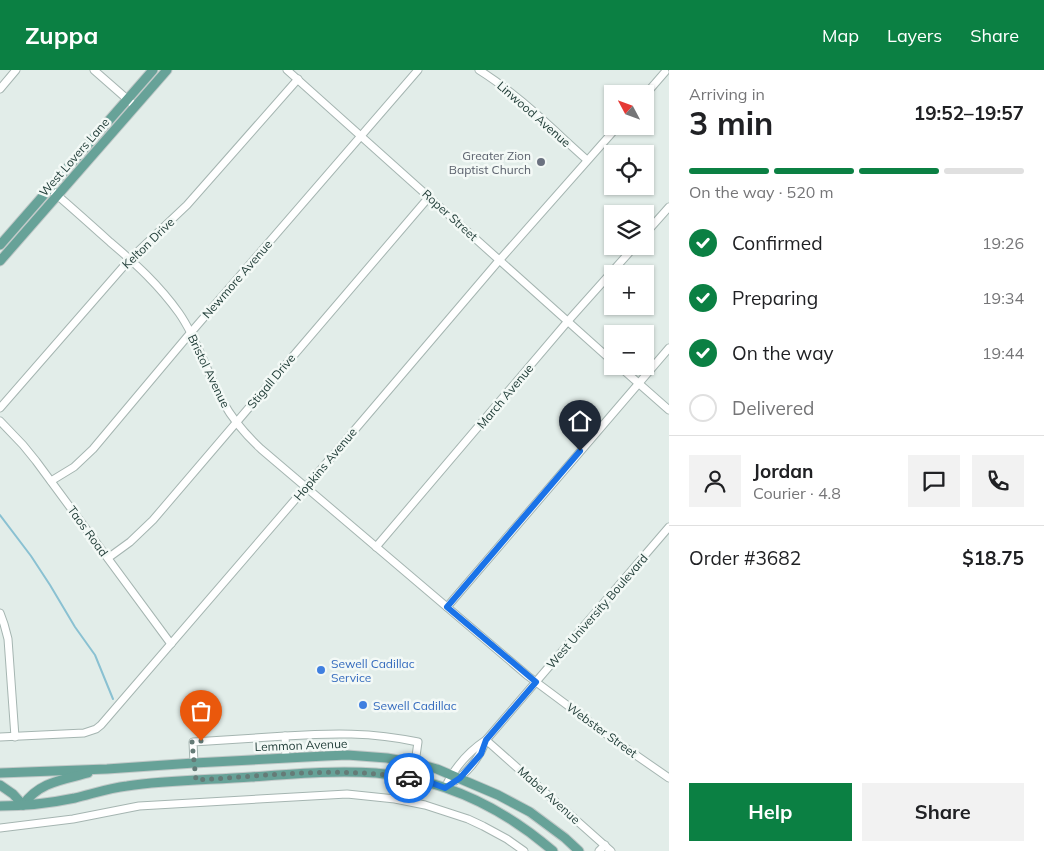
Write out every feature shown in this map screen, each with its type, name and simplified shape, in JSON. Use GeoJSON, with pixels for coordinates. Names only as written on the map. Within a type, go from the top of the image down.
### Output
{"type":"FeatureCollection","features":[{"type":"Feature","properties":{"kind":"main road","name":"West Lovers Lane"},"geometry":{"type":"LineString","coordinates":[[0,246],[153,70]]}},
{"type":"Feature","properties":{"kind":"main road","name":"West Lovers Lane"},"geometry":{"type":"LineString","coordinates":[[0,261],[167,70]]}},
{"type":"Feature","properties":{"kind":"main road","name":"Lemmon Avenue"},"geometry":{"type":"LineString","coordinates":[[0,773],[107,769],[194,762],[325,756],[387,758],[416,763],[456,776],[513,802],[530,812],[579,851]]}},
{"type":"Feature","properties":{"kind":"main road"},"geometry":{"type":"LineString","coordinates":[[194,762],[196,780]]}},
{"type":"Feature","properties":{"kind":"main road"},"geometry":{"type":"LineString","coordinates":[[23,805],[28,797],[38,789],[53,782],[107,769]]}},
{"type":"Feature","properties":{"kind":"main road"},"geometry":{"type":"LineString","coordinates":[[0,806],[52,802],[126,786],[324,772],[374,773],[416,779],[445,788],[483,804],[508,818],[542,841],[553,851]]}},
{"type":"Feature","properties":{"kind":"main road"},"geometry":{"type":"LineString","coordinates":[[0,785],[13,794],[23,805]]}},
{"type":"Feature","properties":{"kind":"street"},"geometry":{"type":"LineString","coordinates":[[0,89],[16,70]]}},
{"type":"Feature","properties":{"kind":"street"},"geometry":{"type":"LineString","coordinates":[[94,70],[135,106]]}},
{"type":"Feature","properties":{"kind":"street","name":"Roper Street"},"geometry":{"type":"LineString","coordinates":[[287,70],[604,354]]}},
{"type":"Feature","properties":{"kind":"street","name":"Newmore Avenue"},"geometry":{"type":"LineString","coordinates":[[51,481],[74,468],[93,449],[190,333],[418,70]]}},
{"type":"Feature","properties":{"kind":"street","name":"Linwood Avenue"},"geometry":{"type":"LineString","coordinates":[[479,70],[516,96],[587,160]]}},
{"type":"Feature","properties":{"kind":"street"},"geometry":{"type":"LineString","coordinates":[[654,85],[666,72]]}},
{"type":"Feature","properties":{"kind":"street","name":"Kelton Drive"},"geometry":{"type":"LineString","coordinates":[[0,408],[130,259],[187,205],[298,79]]}},
{"type":"Feature","properties":{"kind":"street","name":"Hopkins Avenue"},"geometry":{"type":"LineString","coordinates":[[0,737],[84,733],[96,729],[104,722],[499,259],[610,135]]}},
{"type":"Feature","properties":{"kind":"street","name":"Bristol Avenue"},"geometry":{"type":"LineString","coordinates":[[50,189],[130,259],[164,292],[190,333],[222,401],[236,423],[248,436],[536,682]]}},
{"type":"Feature","properties":{"kind":"street","name":"Stigall Drive"},"geometry":{"type":"LineString","coordinates":[[108,558],[130,542],[153,520],[429,197]]}},
{"type":"Feature","properties":{"kind":"street"},"geometry":{"type":"LineString","coordinates":[[654,224],[669,207]]}},
{"type":"Feature","properties":{"kind":"street","name":"March Avenue"},"geometry":{"type":"LineString","coordinates":[[376,547],[627,255]]}},
{"type":"Feature","properties":{"kind":"street"},"geometry":{"type":"LineString","coordinates":[[447,607],[669,348]]}},
{"type":"Feature","properties":{"kind":"street"},"geometry":{"type":"LineString","coordinates":[[629,375],[669,410]]}},
{"type":"Feature","properties":{"kind":"street","name":"Taos Road"},"geometry":{"type":"LineString","coordinates":[[0,421],[23,445],[51,481],[171,644]]}},
{"type":"Feature","properties":{"kind":"street","name":"West University Boulevard"},"geometry":{"type":"LineString","coordinates":[[445,788],[481,754],[486,740],[669,527]]}},
{"type":"Feature","properties":{"kind":"street"},"geometry":{"type":"LineString","coordinates":[[0,613],[8,640],[15,737]]}},
{"type":"Feature","properties":{"kind":"street","name":"Webster Street"},"geometry":{"type":"LineString","coordinates":[[536,682],[669,778]]}},
{"type":"Feature","properties":{"kind":"street"},"geometry":{"type":"LineString","coordinates":[[194,762],[192,742],[353,733],[386,736],[418,742],[416,763]]}},
{"type":"Feature","properties":{"kind":"street"},"geometry":{"type":"LineString","coordinates":[[286,736],[286,758]]}},
{"type":"Feature","properties":{"kind":"street","name":"Mabel Avenue"},"geometry":{"type":"LineString","coordinates":[[486,740],[602,848],[611,851]]}},
{"type":"Feature","properties":{"kind":"street"},"geometry":{"type":"LineString","coordinates":[[0,828],[73,819],[140,806],[347,794],[395,799],[425,805],[468,819],[507,839],[524,851]]}},
{"type":"Feature","properties":{"kind":"waterway"},"geometry":{"type":"LineString","coordinates":[[0,515],[31,556],[75,627],[95,655],[113,699]]}},
{"type":"Feature","properties":{"kind":"way so far"},"geometry":{"type":"LineString","coordinates":[[201,741],[192,742],[196,780],[324,772],[374,773],[409,778]]}},
{"type":"Feature","properties":{"kind":"place","name":"Greater Zion Baptist Church"},"geometry":{"type":"Point","coordinates":[541,162]}},
{"type":"Feature","properties":{"kind":"place","name":"Sewell Cadillac Service"},"geometry":{"type":"Point","coordinates":[321,670]}},
{"type":"Feature","properties":{"kind":"place","name":"Sewell Cadillac"},"geometry":{"type":"Point","coordinates":[363,705]}},
{"type":"Feature","properties":{"kind":"route"},"geometry":{"type":"LineString","coordinates":[[409,778],[445,788],[460,778],[481,754],[486,740],[536,682],[447,607],[580,451]]}}]}
